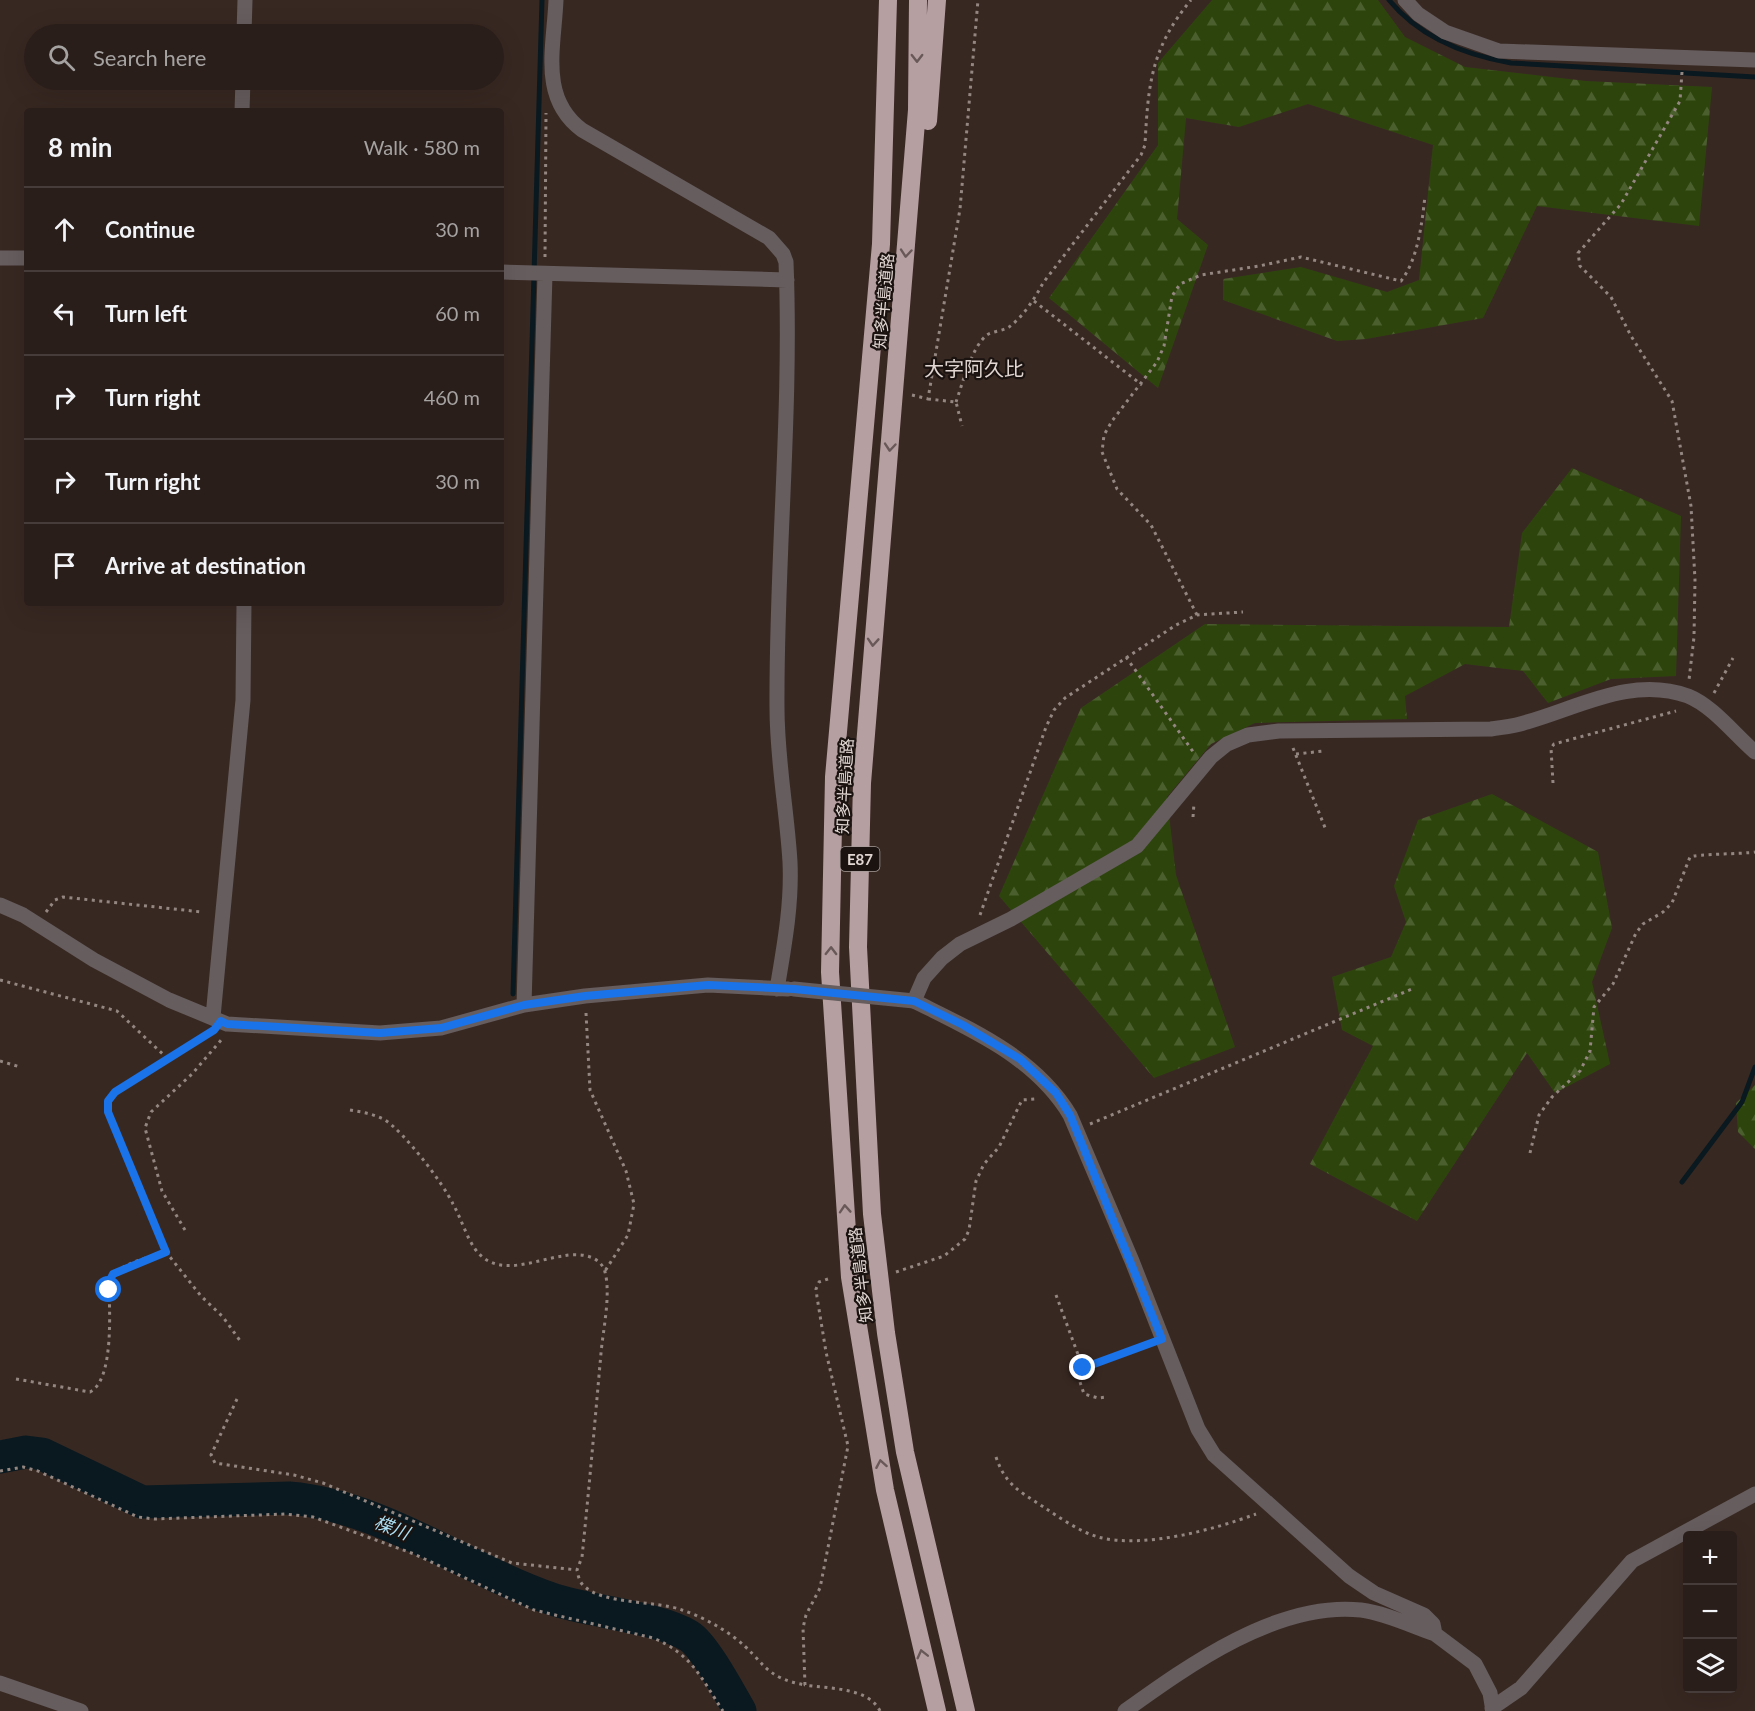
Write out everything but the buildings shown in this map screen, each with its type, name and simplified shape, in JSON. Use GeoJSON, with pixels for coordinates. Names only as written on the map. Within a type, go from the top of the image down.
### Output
{"type":"FeatureCollection","features":[{"type":"Feature","properties":{"kind":"highway","name":"知多半島道路"},"geometry":{"type":"LineString","coordinates":[[888,0],[880,244],[834,777],[830,972],[850,1277],[885,1490],[937,1711]]}},
{"type":"Feature","properties":{"kind":"highway","name":"知多半島道路"},"geometry":{"type":"LineString","coordinates":[[918,0],[917,110],[909,227],[862,783],[858,946],[872,1214],[886,1333],[904,1452],[966,1711]]}},
{"type":"Feature","properties":{"kind":"highway"},"geometry":{"type":"LineString","coordinates":[[909,227],[922,201],[937,0]]}},
{"type":"Feature","properties":{"kind":"street"},"geometry":{"type":"LineString","coordinates":[[244,24],[245,0]]}},
{"type":"Feature","properties":{"kind":"street"},"geometry":{"type":"LineString","coordinates":[[556,0],[553,80],[556,99],[568,120],[775,243],[786,262],[777,708],[779,774],[790,861],[790,906],[777,989]]}},
{"type":"Feature","properties":{"kind":"street"},"geometry":{"type":"LineString","coordinates":[[1405,0],[1418,14],[1445,32],[1499,51],[1755,60]]}},
{"type":"Feature","properties":{"kind":"street"},"geometry":{"type":"LineString","coordinates":[[243,90],[243,108]]}},
{"type":"Feature","properties":{"kind":"street"},"geometry":{"type":"LineString","coordinates":[[0,258],[24,258]]}},
{"type":"Feature","properties":{"kind":"street"},"geometry":{"type":"LineString","coordinates":[[504,272],[787,280]]}},
{"type":"Feature","properties":{"kind":"street"},"geometry":{"type":"LineString","coordinates":[[524,1005],[545,274]]}},
{"type":"Feature","properties":{"kind":"street"},"geometry":{"type":"LineString","coordinates":[[222,1021],[243,700],[244,606]]}},
{"type":"Feature","properties":{"kind":"street"},"geometry":{"type":"LineString","coordinates":[[914,1001],[924,978],[942,958],[960,944],[1124,856],[1159,823],[1204,767],[1227,744],[1248,735],[1279,730],[1491,729],[1524,723],[1615,692],[1649,689],[1696,702],[1755,752]]}},
{"type":"Feature","properties":{"kind":"street"},"geometry":{"type":"LineString","coordinates":[[0,905],[38,924],[103,965],[169,1000],[222,1021],[380,1033],[441,1028],[524,1005],[585,996],[708,985],[794,989],[914,1001],[963,1025],[1035,1071],[1056,1093],[1077,1132],[1198,1430],[1229,1470],[1349,1576],[1374,1593],[1424,1615],[1432,1624],[1435,1634]]}},
{"type":"Feature","properties":{"kind":"street"},"geometry":{"type":"LineString","coordinates":[[1125,1711],[1199,1660],[1268,1627],[1305,1613],[1338,1609],[1363,1610],[1435,1634],[1474,1664],[1490,1693],[1492,1709],[1521,1688],[1632,1561],[1755,1494]]}},
{"type":"Feature","properties":{"kind":"street"},"geometry":{"type":"LineString","coordinates":[[0,1683],[81,1711]]}},
{"type":"Feature","properties":{"kind":"path"},"geometry":{"type":"LineString","coordinates":[[928,399],[960,209],[978,0]]}},
{"type":"Feature","properties":{"kind":"path"},"geometry":{"type":"LineString","coordinates":[[962,426],[956,402],[970,362],[983,340],[988,334],[1009,327],[1034,301],[1050,274],[1141,156],[1145,145],[1152,68],[1166,34],[1191,0]]}},
{"type":"Feature","properties":{"kind":"path"},"geometry":{"type":"LineString","coordinates":[[1682,59],[1680,100],[1621,204],[1578,253],[1580,266],[1611,297],[1631,336],[1672,401],[1691,506],[1695,580],[1696,702]]}},
{"type":"Feature","properties":{"kind":"path"},"geometry":{"type":"LineString","coordinates":[[545,274],[546,105],[556,99]]}},
{"type":"Feature","properties":{"kind":"path"},"geometry":{"type":"LineString","coordinates":[[1197,615],[1151,525],[1117,489],[1102,452],[1104,435],[1157,362],[1164,346],[1173,296],[1180,284],[1201,275],[1259,266],[1301,256],[1401,281],[1414,252],[1425,196]]}},
{"type":"Feature","properties":{"kind":"path"},"geometry":{"type":"LineString","coordinates":[[1034,301],[1142,385]]}},
{"type":"Feature","properties":{"kind":"path"},"geometry":{"type":"LineString","coordinates":[[912,395],[956,402]]}},
{"type":"Feature","properties":{"kind":"path"},"geometry":{"type":"LineString","coordinates":[[983,933],[980,912],[1054,710],[1065,698],[1176,625],[1197,615],[1243,612]]}},
{"type":"Feature","properties":{"kind":"path"},"geometry":{"type":"LineString","coordinates":[[1126,657],[1204,767]]}},
{"type":"Feature","properties":{"kind":"path"},"geometry":{"type":"LineString","coordinates":[[1553,783],[1551,748],[1554,744],[1694,706],[1733,658]]}},
{"type":"Feature","properties":{"kind":"path"},"geometry":{"type":"LineString","coordinates":[[1293,746],[1326,830]]}},
{"type":"Feature","properties":{"kind":"path"},"geometry":{"type":"LineString","coordinates":[[1296,754],[1324,751]]}},
{"type":"Feature","properties":{"kind":"path"},"geometry":{"type":"LineString","coordinates":[[1530,1153],[1539,1115],[1552,1097],[1580,1071],[1590,1051],[1594,1007],[1613,984],[1636,933],[1643,924],[1663,912],[1672,903],[1690,857],[1696,854],[1720,856],[1755,852]]}},
{"type":"Feature","properties":{"kind":"path"},"geometry":{"type":"LineString","coordinates":[[38,924],[55,900],[63,897],[202,912]]}},
{"type":"Feature","properties":{"kind":"path"},"geometry":{"type":"LineString","coordinates":[[0,980],[117,1011],[168,1059]]}},
{"type":"Feature","properties":{"kind":"path"},"geometry":{"type":"LineString","coordinates":[[1077,1132],[1084,1126],[1118,1114],[1412,989]]}},
{"type":"Feature","properties":{"kind":"path"},"geometry":{"type":"LineString","coordinates":[[585,996],[590,1090],[626,1171],[634,1204],[628,1235],[605,1271],[605,1310],[598,1407],[582,1557],[576,1570],[582,1585],[591,1592],[657,1603],[700,1617],[735,1638],[768,1672],[784,1681],[864,1695],[877,1704],[880,1711]]}},
{"type":"Feature","properties":{"kind":"path"},"geometry":{"type":"LineString","coordinates":[[185,1230],[162,1191],[145,1128],[151,1113],[192,1074],[227,1034],[222,1021],[214,1030],[115,1092],[108,1101],[108,1112],[166,1252],[201,1296],[223,1317],[241,1342]]}},
{"type":"Feature","properties":{"kind":"path"},"geometry":{"type":"LineString","coordinates":[[0,1062],[20,1067]]}},
{"type":"Feature","properties":{"kind":"path"},"geometry":{"type":"LineString","coordinates":[[895,1273],[936,1260],[958,1247],[969,1230],[972,1197],[981,1170],[999,1147],[1022,1100],[1033,1097],[1039,1101]]}},
{"type":"Feature","properties":{"kind":"path"},"geometry":{"type":"LineString","coordinates":[[350,1110],[378,1117],[396,1130],[439,1181],[474,1248],[483,1258],[493,1264],[510,1267],[578,1253],[594,1258],[605,1271]]}},
{"type":"Feature","properties":{"kind":"path"},"geometry":{"type":"LineString","coordinates":[[16,1379],[90,1392],[95,1389],[105,1370],[108,1352],[109,1282],[113,1274],[166,1252]]}},
{"type":"Feature","properties":{"kind":"path"},"geometry":{"type":"LineString","coordinates":[[806,1684],[803,1628],[806,1616],[820,1588],[848,1446],[826,1352],[817,1298],[816,1289],[819,1282],[828,1279]]}},
{"type":"Feature","properties":{"kind":"path"},"geometry":{"type":"LineString","coordinates":[[1056,1295],[1083,1368],[1079,1379],[1084,1394],[1098,1398],[1107,1397]]}},
{"type":"Feature","properties":{"kind":"path"},"geometry":{"type":"LineString","coordinates":[[1083,1368],[1162,1339]]}},
{"type":"Feature","properties":{"kind":"path"},"geometry":{"type":"LineString","coordinates":[[237,1399],[211,1455],[215,1463],[294,1475],[323,1483],[512,1563],[576,1570]]}},
{"type":"Feature","properties":{"kind":"path"},"geometry":{"type":"LineString","coordinates":[[996,1457],[1005,1479],[1018,1490],[1078,1528],[1107,1539],[1140,1539],[1207,1529],[1251,1516],[1271,1506]]}},
{"type":"Feature","properties":{"kind":"path"},"geometry":{"type":"LineString","coordinates":[[0,1471],[23,1467],[38,1471],[138,1517],[154,1519],[285,1514],[314,1517],[414,1554],[534,1610],[653,1638],[671,1645],[682,1652],[723,1711]]}},
{"type":"Feature","properties":{"kind":"green space"},"geometry":{"type":"Polygon","coordinates":[[[1212,0],[1378,0],[1405,37],[1465,67],[1586,81],[1712,87],[1699,226],[1537,206],[1483,318],[1366,339],[1337,341],[1223,300],[1223,279],[1301,267],[1387,292],[1419,280],[1433,145],[1308,104],[1239,127],[1186,118],[1177,219],[1208,245],[1158,388],[1049,298],[1158,145],[1158,63],[1212,0]]]}},
{"type":"Feature","properties":{"kind":"green space"},"geometry":{"type":"Polygon","coordinates":[[[1572,468],[1681,516],[1676,676],[1611,679],[1548,703],[1523,671],[1465,664],[1405,696],[1407,719],[1255,723],[1211,744],[1167,797],[1176,875],[1235,1047],[1154,1078],[999,896],[1081,708],[1205,624],[1509,627],[1522,533],[1572,468]]]}},
{"type":"Feature","properties":{"kind":"green space"},"geometry":{"type":"Polygon","coordinates":[[[1492,794],[1598,852],[1612,928],[1592,982],[1610,1064],[1555,1093],[1527,1053],[1417,1221],[1310,1164],[1373,1046],[1342,1030],[1332,977],[1391,957],[1406,922],[1394,886],[1418,820],[1492,794]]]}},
{"type":"Feature","properties":{"kind":"green space"},"geometry":{"type":"Polygon","coordinates":[[[1755,1085],[1755,1149],[1738,1132],[1736,1103],[1755,1085]]]}},
{"type":"Feature","properties":{"kind":"waterway"},"geometry":{"type":"LineString","coordinates":[[513,994],[542,0]]}},
{"type":"Feature","properties":{"kind":"waterway"},"geometry":{"type":"LineString","coordinates":[[1389,0],[1401,13],[1429,35],[1460,50],[1494,60],[1511,63],[1755,77]]}},
{"type":"Feature","properties":{"kind":"waterway"},"geometry":{"type":"LineString","coordinates":[[1682,1182],[1742,1102],[1755,1067]]}},
{"type":"Feature","properties":{"kind":"waterway","name":"楪川"},"geometry":{"type":"LineString","coordinates":[[0,1457],[26,1452],[42,1454],[142,1502],[289,1498],[324,1503],[358,1513],[552,1599],[676,1629],[689,1636],[702,1649],[740,1711]]}},
{"type":"Feature","properties":{"kind":"district","name":"大字阿久比"},"geometry":{"type":"Point","coordinates":[974,368]}},
{"type":"Feature","properties":{"kind":"route"},"geometry":{"type":"LineString","coordinates":[[109,1290],[109,1282],[113,1274],[131,1264],[166,1252],[108,1112],[108,1101],[115,1092],[214,1030],[221,1021],[227,1024],[380,1033],[441,1028],[524,1005],[585,996],[708,985],[794,989],[914,1001],[963,1025],[1020,1059],[1042,1077],[1056,1093],[1070,1115],[1132,1261],[1162,1339],[1083,1368]]}}]}
